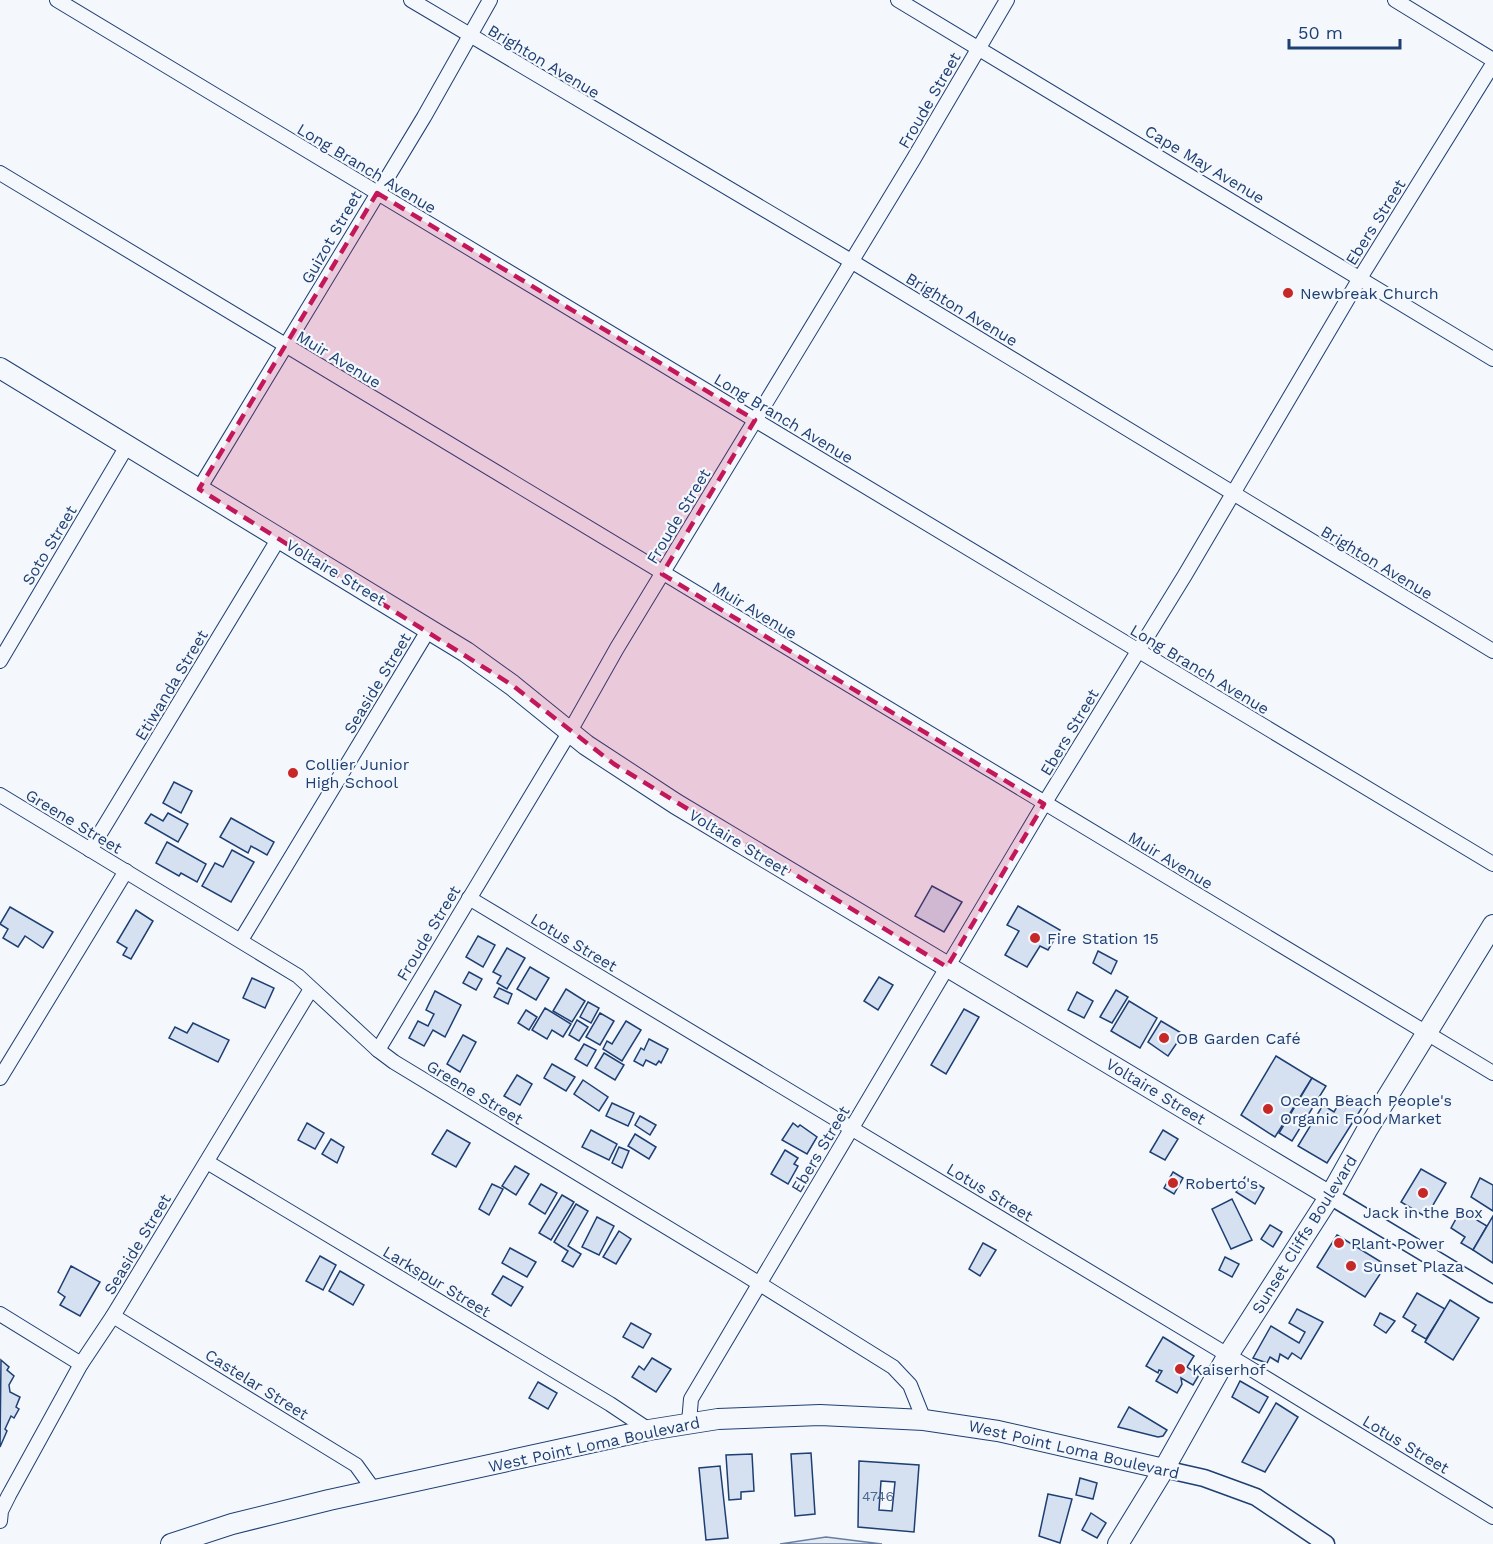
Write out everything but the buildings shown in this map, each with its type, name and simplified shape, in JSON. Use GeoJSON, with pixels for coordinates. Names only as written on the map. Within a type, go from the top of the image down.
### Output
{"type":"FeatureCollection","features":[{"type":"Feature","properties":{"kind":"main road","name":"Voltaire Street"},"geometry":{"type":"LineString","coordinates":[[0,368],[429,629],[489,668],[569,733],[676,804],[1330,1196]]}},
{"type":"Feature","properties":{"kind":"main road","name":"Sunset Cliffs Boulevard"},"geometry":{"type":"LineString","coordinates":[[1118,1544],[1164,1469],[1228,1355],[1330,1196],[1367,1130],[1493,925]]}},
{"type":"Feature","properties":{"kind":"main road","name":"West Point Loma Boulevard"},"geometry":{"type":"LineString","coordinates":[[171,1544],[273,1514],[374,1490],[689,1422],[800,1415],[924,1420],[998,1431],[1164,1469]]}},
{"type":"Feature","properties":{"kind":"street","name":"Long Branch Avenue"},"geometry":{"type":"LineString","coordinates":[[57,0],[1493,864]]}},
{"type":"Feature","properties":{"kind":"street","name":"Brighton Avenue"},"geometry":{"type":"LineString","coordinates":[[411,0],[851,261],[1493,651]]}},
{"type":"Feature","properties":{"kind":"street","name":"Guizot Street"},"geometry":{"type":"LineString","coordinates":[[199,489],[424,117],[490,0]]}},
{"type":"Feature","properties":{"kind":"street","name":"Cape May Avenue"},"geometry":{"type":"LineString","coordinates":[[898,0],[1493,359]]}},
{"type":"Feature","properties":{"kind":"street","name":"Froude Street"},"geometry":{"type":"LineString","coordinates":[[378,1050],[1007,0]]}},
{"type":"Feature","properties":{"kind":"street"},"geometry":{"type":"LineString","coordinates":[[1395,0],[1493,62]]}},
{"type":"Feature","properties":{"kind":"street","name":"Ebers Street"},"geometry":{"type":"LineString","coordinates":[[689,1422],[691,1399],[759,1283],[1044,804],[1233,494],[1360,278],[1493,62]]}},
{"type":"Feature","properties":{"kind":"street","name":"Muir Avenue"},"geometry":{"type":"LineString","coordinates":[[0,173],[1493,1073]]}},
{"type":"Feature","properties":{"kind":"street","name":"Soto Street"},"geometry":{"type":"LineString","coordinates":[[0,661],[127,446]]}},
{"type":"Feature","properties":{"kind":"street","name":"Etiwanda Street"},"geometry":{"type":"LineString","coordinates":[[90,850],[279,538]]}},
{"type":"Feature","properties":{"kind":"street","name":"Seaside Street"},"geometry":{"type":"LineString","coordinates":[[241,940],[429,629]]}},
{"type":"Feature","properties":{"kind":"street","name":"Greene Street"},"geometry":{"type":"LineString","coordinates":[[0,795],[298,976],[394,1062],[893,1367],[910,1385],[924,1420]]}},
{"type":"Feature","properties":{"kind":"street"},"geometry":{"type":"LineString","coordinates":[[0,1078],[126,871]]}},
{"type":"Feature","properties":{"kind":"street","name":"Lotus Street"},"geometry":{"type":"LineString","coordinates":[[469,898],[1493,1517]]}},
{"type":"Feature","properties":{"kind":"street","name":"Seaside Street"},"geometry":{"type":"LineString","coordinates":[[0,1521],[1,1511],[9,1495],[81,1364],[113,1316],[311,989]]}},
{"type":"Feature","properties":{"kind":"street","name":"Larkspur Street"},"geometry":{"type":"LineString","coordinates":[[207,1162],[610,1404],[649,1430]]}},
{"type":"Feature","properties":{"kind":"street","name":"Voltaire Street"},"geometry":{"type":"LineString","coordinates":[[1330,1196],[1493,1294]]}},
{"type":"Feature","properties":{"kind":"street"},"geometry":{"type":"LineString","coordinates":[[0,1314],[81,1364]]}},
{"type":"Feature","properties":{"kind":"street","name":"Castelar Street"},"geometry":{"type":"LineString","coordinates":[[113,1316],[356,1465],[374,1490]]}},
{"type":"Feature","properties":{"kind":"street","name":"West Point Loma Boulevard"},"geometry":{"type":"LineString","coordinates":[[1164,1469],[1204,1478],[1256,1497],[1326,1544]]}},
{"type":"Feature","properties":{"kind":"highlighted area"},"geometry":{"type":"Polygon","coordinates":[[[377,193],[755,420],[662,574],[1044,804],[947,967],[614,764],[512,685],[199,489],[377,193]]]}},
{"type":"Feature","properties":{"kind":"shaded area"},"geometry":{"type":"Polygon","coordinates":[[[826,1537],[882,1544],[780,1544],[826,1537]]]}},
{"type":"Feature","properties":{"kind":"place","name":"Newbreak Church"},"geometry":{"type":"Point","coordinates":[1288,293]}},
{"type":"Feature","properties":{"kind":"place","name":"Collier Junior High School"},"geometry":{"type":"Point","coordinates":[293,773]}},
{"type":"Feature","properties":{"kind":"place","name":"Fire Station 15"},"geometry":{"type":"Point","coordinates":[1035,938]}},
{"type":"Feature","properties":{"kind":"place","name":"OB Garden Café"},"geometry":{"type":"Point","coordinates":[1164,1038]}},
{"type":"Feature","properties":{"kind":"place","name":"Ocean Beach People's Organic Food Market"},"geometry":{"type":"Point","coordinates":[1268,1109]}},
{"type":"Feature","properties":{"kind":"place","name":"Roberto's"},"geometry":{"type":"Point","coordinates":[1173,1183]}},
{"type":"Feature","properties":{"kind":"place","name":"Jack in the Box"},"geometry":{"type":"Point","coordinates":[1423,1193]}},
{"type":"Feature","properties":{"kind":"place","name":"Plant Power"},"geometry":{"type":"Point","coordinates":[1339,1243]}},
{"type":"Feature","properties":{"kind":"place","name":"Sunset Plaza"},"geometry":{"type":"Point","coordinates":[1351,1266]}},
{"type":"Feature","properties":{"kind":"place","name":"Kaiserhof"},"geometry":{"type":"Point","coordinates":[1180,1369]}}]}
